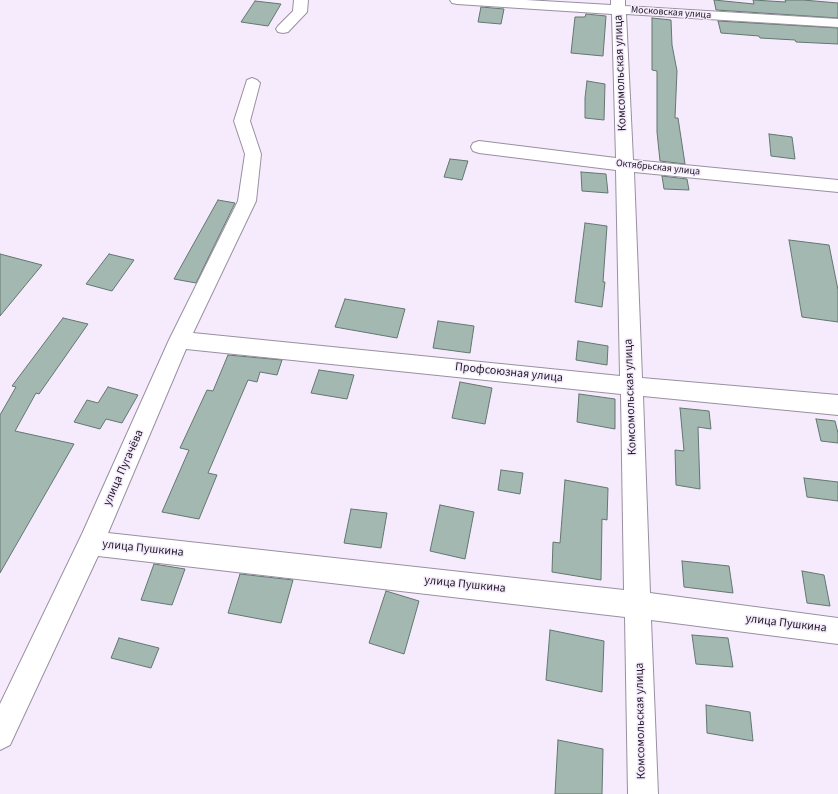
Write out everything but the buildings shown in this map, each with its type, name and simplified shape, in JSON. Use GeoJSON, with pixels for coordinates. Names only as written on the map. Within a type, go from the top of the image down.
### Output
{"type":"FeatureCollection","features":[{"type":"Feature","properties":{"kind":"street"},"geometry":{"type":"LineString","coordinates":[[282,29],[300,12],[301,0]]}},
{"type":"Feature","properties":{"kind":"street","name":"Московская улица"},"geometry":{"type":"LineString","coordinates":[[457,0],[618,5],[838,23]]}},
{"type":"Feature","properties":{"kind":"street","name":"Комсомольская улица"},"geometry":{"type":"LineString","coordinates":[[618,5],[625,165],[643,794]]}},
{"type":"Feature","properties":{"kind":"street","name":"улица Пугачёва"},"geometry":{"type":"LineString","coordinates":[[0,735],[91,543],[179,340],[247,201],[253,154],[242,121],[252,83]]}},
{"type":"Feature","properties":{"kind":"street","name":"Октябрьская улица"},"geometry":{"type":"LineString","coordinates":[[479,147],[625,165],[838,186]]}},
{"type":"Feature","properties":{"kind":"street","name":"Профсоюзная улица"},"geometry":{"type":"LineString","coordinates":[[179,340],[631,386],[838,405]]}},
{"type":"Feature","properties":{"kind":"street","name":"улица Пушкина"},"geometry":{"type":"LineString","coordinates":[[91,543],[638,605],[838,631]]}}]}
